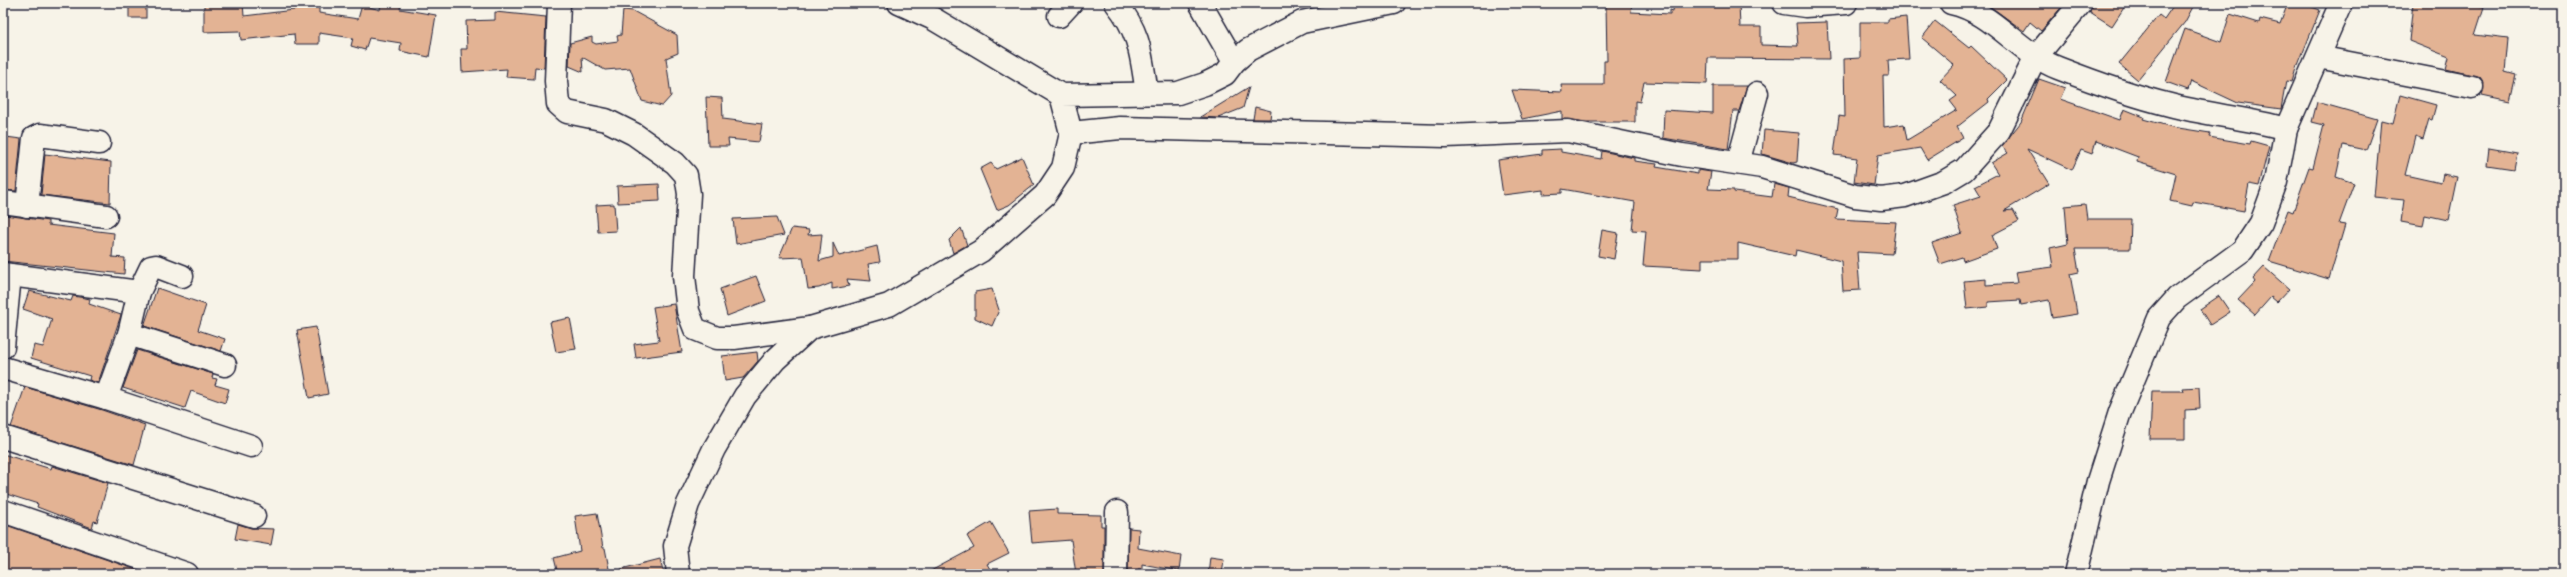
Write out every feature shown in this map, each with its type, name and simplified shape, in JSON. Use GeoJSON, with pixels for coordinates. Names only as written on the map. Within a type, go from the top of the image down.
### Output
{"type":"FeatureCollection","features":[{"type":"Feature","properties":{"kind":"street"},"geometry":{"type":"LineString","coordinates":[[559,3],[556,81],[558,104],[567,112],[606,120],[634,134],[675,163],[686,175],[689,194],[684,276],[688,312],[695,329],[716,338],[734,338],[810,328],[889,305],[981,251],[1045,195],[1063,168],[1071,133],[1061,95]]}},
{"type":"Feature","properties":{"kind":"street"},"geometry":{"type":"LineString","coordinates":[[899,3],[932,18],[1061,95],[1178,93],[1205,84],[1225,74],[1234,62],[1248,50],[1302,22],[1394,3]]}},
{"type":"Feature","properties":{"kind":"street"},"geometry":{"type":"LineString","coordinates":[[1116,3],[1130,20],[1139,43],[1147,94]]}},
{"type":"Feature","properties":{"kind":"street"},"geometry":{"type":"LineString","coordinates":[[1200,3],[1234,62]]}},
{"type":"Feature","properties":{"kind":"street"},"geometry":{"type":"LineString","coordinates":[[1784,3],[1805,6],[1846,3]]}},
{"type":"Feature","properties":{"kind":"street"},"geometry":{"type":"LineString","coordinates":[[1951,3],[1982,14],[2035,58],[2058,68],[2170,105],[2263,122],[2286,129]]}},
{"type":"Feature","properties":{"kind":"street"},"geometry":{"type":"LineString","coordinates":[[1071,133],[1120,128],[1446,136],[1568,131],[1682,155],[1762,167],[1855,196],[1881,199],[1905,196],[1937,185],[1964,170],[1999,131],[2035,58],[2081,3]]}},
{"type":"Feature","properties":{"kind":"street"},"geometry":{"type":"LineString","coordinates":[[2076,574],[2098,481],[2120,412],[2159,318],[2177,298],[2243,250],[2261,223],[2276,182],[2286,129],[2341,3]]}},
{"type":"Feature","properties":{"kind":"street"},"geometry":{"type":"LineString","coordinates":[[2318,57],[2472,87]]}},
{"type":"Feature","properties":{"kind":"street"},"geometry":{"type":"LineString","coordinates":[[1738,163],[1757,93]]}},
{"type":"Feature","properties":{"kind":"street"},"geometry":{"type":"LineString","coordinates":[[27,206],[31,144],[34,138],[40,135],[99,143]]}},
{"type":"Feature","properties":{"kind":"street"},"geometry":{"type":"LineString","coordinates":[[3,202],[106,216]]}},
{"type":"Feature","properties":{"kind":"street"},"geometry":{"type":"LineString","coordinates":[[106,398],[129,334],[138,292],[152,267],[156,266],[182,276]]}},
{"type":"Feature","properties":{"kind":"street"},"geometry":{"type":"LineString","coordinates":[[3,347],[7,274],[138,292]]}},
{"type":"Feature","properties":{"kind":"street"},"geometry":{"type":"LineString","coordinates":[[678,574],[675,546],[680,525],[714,449],[745,396],[775,360],[810,328]]}},
{"type":"Feature","properties":{"kind":"street"},"geometry":{"type":"LineString","coordinates":[[129,334],[225,365]]}},
{"type":"Feature","properties":{"kind":"street"},"geometry":{"type":"LineString","coordinates":[[3,368],[106,398],[251,446]]}},
{"type":"Feature","properties":{"kind":"street"},"geometry":{"type":"LineString","coordinates":[[3,438],[254,516]]}},
{"type":"Feature","properties":{"kind":"street"},"geometry":{"type":"LineString","coordinates":[[3,511],[187,574]]}},
{"type":"Feature","properties":{"kind":"street"},"geometry":{"type":"LineString","coordinates":[[1116,574],[1117,512]]}},
{"type":"Feature","properties":{"kind":"building"},"geometry":{"type":"Polygon","coordinates":[[[129,3],[146,3],[146,18],[129,18],[129,3]]]}},
{"type":"Feature","properties":{"kind":"building"},"geometry":{"type":"Polygon","coordinates":[[[204,3],[243,3],[244,16],[294,10],[294,3],[319,3],[319,13],[358,19],[362,5],[380,10],[381,3],[401,3],[400,9],[436,15],[429,57],[400,51],[401,43],[369,38],[365,50],[351,46],[353,38],[319,33],[319,44],[295,44],[294,34],[241,40],[240,31],[204,32],[204,3]]]}},
{"type":"Feature","properties":{"kind":"building"},"geometry":{"type":"Polygon","coordinates":[[[1606,3],[1632,3],[1631,12],[1670,14],[1670,10],[1673,11],[1674,3],[1739,3],[1740,27],[1761,27],[1761,45],[1798,46],[1796,23],[1827,22],[1829,59],[1708,58],[1707,84],[1644,82],[1640,102],[1635,101],[1635,122],[1587,122],[1562,119],[1562,111],[1522,119],[1512,90],[1562,92],[1561,85],[1604,85],[1604,61],[1607,61],[1606,3]]]}},
{"type":"Feature","properties":{"kind":"building"},"geometry":{"type":"Polygon","coordinates":[[[1985,3],[2065,3],[2041,31],[2030,22],[2024,31],[1985,3]]]}},
{"type":"Feature","properties":{"kind":"building"},"geometry":{"type":"Polygon","coordinates":[[[2093,3],[2127,3],[2112,26],[2090,12],[2093,3]]]}},
{"type":"Feature","properties":{"kind":"building"},"geometry":{"type":"Polygon","coordinates":[[[2175,3],[2195,3],[2185,22],[2138,80],[2119,64],[2159,15],[2164,19],[2175,3]]]}},
{"type":"Feature","properties":{"kind":"building"},"geometry":{"type":"Polygon","coordinates":[[[2288,3],[2301,3],[2320,10],[2297,65],[2292,82],[2286,81],[2281,109],[2238,103],[2191,81],[2188,90],[2166,82],[2185,29],[2221,42],[2230,14],[2259,23],[2260,19],[2280,24],[2288,3]]]}},
{"type":"Feature","properties":{"kind":"building"},"geometry":{"type":"Polygon","coordinates":[[[2413,3],[2471,3],[2484,7],[2475,35],[2508,39],[2505,72],[2516,75],[2510,101],[2482,95],[2484,83],[2480,77],[2446,69],[2449,57],[2409,41],[2413,3]]]}},
{"type":"Feature","properties":{"kind":"building"},"geometry":{"type":"Polygon","coordinates":[[[623,10],[633,11],[677,35],[678,53],[666,58],[671,96],[662,106],[642,101],[630,68],[605,70],[582,57],[583,72],[569,66],[570,43],[592,37],[592,42],[596,44],[618,41],[617,36],[621,35],[623,10]]]}},
{"type":"Feature","properties":{"kind":"building"},"geometry":{"type":"Polygon","coordinates":[[[495,12],[546,17],[544,68],[535,67],[534,79],[506,77],[507,69],[462,72],[461,49],[467,49],[466,21],[495,20],[495,12]]]}},
{"type":"Feature","properties":{"kind":"building"},"geometry":{"type":"Polygon","coordinates":[[[1906,17],[1909,59],[1888,60],[1889,76],[1883,76],[1884,127],[1904,124],[1907,140],[1957,110],[1950,101],[1957,96],[1940,80],[1954,65],[1922,38],[1935,21],[1969,48],[1971,46],[2007,80],[1988,99],[1989,102],[1957,127],[1963,138],[1927,160],[1920,148],[1878,155],[1874,185],[1854,182],[1857,158],[1834,155],[1839,116],[1845,117],[1844,59],[1860,58],[1860,22],[1888,22],[1888,19],[1906,17]]]}},
{"type":"Feature","properties":{"kind":"building"},"geometry":{"type":"Polygon","coordinates":[[[2039,79],[2065,88],[2060,99],[2120,120],[2124,109],[2144,117],[2143,119],[2172,127],[2210,133],[2209,137],[2250,144],[2251,141],[2269,146],[2259,186],[2249,184],[2244,211],[2193,202],[2192,206],[2170,201],[2176,174],[2137,162],[2138,157],[2096,141],[2092,154],[2081,150],[2072,170],[2027,149],[2049,184],[2004,211],[2013,210],[2019,221],[1992,235],[1997,249],[1963,261],[1962,257],[1940,264],[1932,243],[1962,233],[1953,205],[1981,196],[1975,186],[1998,174],[1991,163],[2008,153],[2002,146],[2021,122],[2039,79]]]}},
{"type":"Feature","properties":{"kind":"building"},"geometry":{"type":"Polygon","coordinates":[[[1713,86],[1747,86],[1739,111],[1733,111],[1728,149],[1663,138],[1664,110],[1713,113],[1713,86]]]}},
{"type":"Feature","properties":{"kind":"building"},"geometry":{"type":"Polygon","coordinates":[[[1249,87],[1243,108],[1218,118],[1200,117],[1249,87]]]}},
{"type":"Feature","properties":{"kind":"building"},"geometry":{"type":"Polygon","coordinates":[[[2400,95],[2436,105],[2432,120],[2429,119],[2423,139],[2415,136],[2405,175],[2441,183],[2443,174],[2457,177],[2448,220],[2425,215],[2423,226],[2401,222],[2404,200],[2374,197],[2381,120],[2393,123],[2400,95]]]}},
{"type":"Feature","properties":{"kind":"building"},"geometry":{"type":"Polygon","coordinates":[[[706,97],[722,98],[723,119],[762,124],[759,142],[728,139],[729,146],[708,146],[706,97]]]}},
{"type":"Feature","properties":{"kind":"building"},"geometry":{"type":"Polygon","coordinates":[[[2317,102],[2377,119],[2366,150],[2343,145],[2336,177],[2354,183],[2339,224],[2345,225],[2329,279],[2269,261],[2288,210],[2293,212],[2309,167],[2313,168],[2324,125],[2312,122],[2317,102]]]}},
{"type":"Feature","properties":{"kind":"building"},"geometry":{"type":"Polygon","coordinates":[[[1255,107],[1271,111],[1270,119],[1253,119],[1255,107]]]}},
{"type":"Feature","properties":{"kind":"building"},"geometry":{"type":"Polygon","coordinates":[[[1764,130],[1799,133],[1797,162],[1793,163],[1762,154],[1764,130]]]}},
{"type":"Feature","properties":{"kind":"building"},"geometry":{"type":"Polygon","coordinates":[[[6,137],[21,139],[16,191],[3,190],[6,137]]]}},
{"type":"Feature","properties":{"kind":"building"},"geometry":{"type":"Polygon","coordinates":[[[2489,148],[2517,153],[2514,169],[2487,165],[2489,148]]]}},
{"type":"Feature","properties":{"kind":"building"},"geometry":{"type":"Polygon","coordinates":[[[1561,149],[1561,152],[1601,159],[1602,151],[1634,158],[1634,161],[1657,164],[1656,167],[1698,174],[1698,170],[1711,172],[1708,189],[1734,190],[1734,192],[1772,197],[1774,184],[1789,188],[1788,197],[1838,209],[1836,219],[1896,222],[1892,254],[1857,252],[1860,290],[1843,291],[1841,261],[1796,250],[1795,256],[1738,243],[1738,259],[1702,259],[1702,269],[1643,266],[1646,231],[1632,230],[1635,202],[1562,189],[1562,193],[1543,194],[1543,190],[1503,195],[1498,160],[1542,154],[1542,150],[1561,149]]]}},
{"type":"Feature","properties":{"kind":"building"},"geometry":{"type":"Polygon","coordinates":[[[45,154],[111,162],[110,203],[41,195],[45,154]]]}},
{"type":"Feature","properties":{"kind":"building"},"geometry":{"type":"Polygon","coordinates":[[[1022,157],[1034,185],[1009,205],[997,210],[980,169],[991,163],[996,169],[1022,157]]]}},
{"type":"Feature","properties":{"kind":"building"},"geometry":{"type":"Polygon","coordinates":[[[659,184],[660,201],[618,203],[617,186],[659,184]]]}},
{"type":"Feature","properties":{"kind":"building"},"geometry":{"type":"Polygon","coordinates":[[[614,204],[616,231],[598,232],[596,205],[614,204]]]}},
{"type":"Feature","properties":{"kind":"building"},"geometry":{"type":"Polygon","coordinates":[[[2085,204],[2087,219],[2131,219],[2130,249],[2075,249],[2079,272],[2070,274],[2077,314],[2052,318],[2049,300],[2021,305],[2020,300],[1988,302],[1988,307],[1967,309],[1964,281],[1986,279],[1986,285],[2017,283],[2015,272],[2053,267],[2050,248],[2068,244],[2065,206],[2085,204]]]}},
{"type":"Feature","properties":{"kind":"building"},"geometry":{"type":"Polygon","coordinates":[[[5,215],[48,221],[48,225],[114,233],[112,257],[125,258],[124,274],[3,261],[5,215]]]}},
{"type":"Feature","properties":{"kind":"building"},"geometry":{"type":"Polygon","coordinates":[[[777,217],[784,235],[736,244],[733,219],[777,217]]]}},
{"type":"Feature","properties":{"kind":"building"},"geometry":{"type":"Polygon","coordinates":[[[792,228],[809,230],[808,235],[822,234],[819,261],[833,257],[833,243],[839,256],[877,246],[880,262],[868,264],[871,281],[847,279],[849,286],[832,289],[832,283],[819,288],[808,289],[803,257],[779,258],[792,228]]]}},
{"type":"Feature","properties":{"kind":"building"},"geometry":{"type":"Polygon","coordinates":[[[961,228],[967,245],[953,253],[949,240],[961,228]]]}},
{"type":"Feature","properties":{"kind":"building"},"geometry":{"type":"Polygon","coordinates":[[[1602,230],[1618,233],[1614,259],[1598,256],[1602,230]]]}},
{"type":"Feature","properties":{"kind":"building"},"geometry":{"type":"Polygon","coordinates":[[[2264,267],[2289,289],[2277,302],[2271,297],[2255,315],[2238,300],[2255,282],[2253,279],[2264,267]]]}},
{"type":"Feature","properties":{"kind":"building"},"geometry":{"type":"Polygon","coordinates":[[[756,276],[766,301],[727,316],[720,289],[756,276]]]}},
{"type":"Feature","properties":{"kind":"building"},"geometry":{"type":"Polygon","coordinates":[[[157,288],[206,305],[198,330],[225,339],[221,351],[144,326],[157,288]]]}},
{"type":"Feature","properties":{"kind":"building"},"geometry":{"type":"Polygon","coordinates":[[[992,289],[999,310],[992,326],[975,318],[975,292],[992,289]]]}},
{"type":"Feature","properties":{"kind":"building"},"geometry":{"type":"Polygon","coordinates":[[[29,291],[71,301],[73,296],[90,299],[89,304],[121,315],[98,383],[89,380],[90,376],[31,358],[34,345],[43,347],[52,319],[23,309],[29,291]]]}},
{"type":"Feature","properties":{"kind":"building"},"geometry":{"type":"Polygon","coordinates":[[[2219,296],[2230,312],[2210,325],[2200,309],[2219,296]]]}},
{"type":"Feature","properties":{"kind":"building"},"geometry":{"type":"Polygon","coordinates":[[[674,304],[682,352],[636,358],[634,344],[659,341],[653,307],[674,304]]]}},
{"type":"Feature","properties":{"kind":"building"},"geometry":{"type":"Polygon","coordinates":[[[570,318],[576,349],[556,352],[550,322],[570,318]]]}},
{"type":"Feature","properties":{"kind":"building"},"geometry":{"type":"Polygon","coordinates":[[[316,327],[328,394],[309,398],[297,330],[316,327]]]}},
{"type":"Feature","properties":{"kind":"building"},"geometry":{"type":"Polygon","coordinates":[[[137,350],[213,374],[212,378],[217,379],[215,385],[229,389],[225,403],[191,391],[185,408],[123,388],[137,350]]]}},
{"type":"Feature","properties":{"kind":"building"},"geometry":{"type":"Polygon","coordinates":[[[757,352],[758,361],[743,378],[725,381],[722,356],[757,352]]]}},
{"type":"Feature","properties":{"kind":"building"},"geometry":{"type":"Polygon","coordinates":[[[25,387],[102,410],[145,425],[134,465],[11,427],[25,387]]]}},
{"type":"Feature","properties":{"kind":"building"},"geometry":{"type":"Polygon","coordinates":[[[2199,387],[2200,409],[2185,410],[2185,439],[2150,439],[2152,391],[2184,391],[2183,388],[2199,387]]]}},
{"type":"Feature","properties":{"kind":"building"},"geometry":{"type":"Polygon","coordinates":[[[3,454],[51,469],[52,466],[108,483],[97,522],[94,521],[92,528],[37,507],[38,504],[3,493],[3,454]]]}},
{"type":"Feature","properties":{"kind":"building"},"geometry":{"type":"Polygon","coordinates":[[[1057,509],[1057,514],[1101,515],[1101,526],[1104,526],[1104,574],[1076,574],[1071,540],[1032,543],[1029,511],[1057,509]]]}},
{"type":"Feature","properties":{"kind":"building"},"geometry":{"type":"Polygon","coordinates":[[[597,513],[603,548],[605,548],[610,574],[558,574],[554,558],[580,551],[575,516],[597,513]]]}},
{"type":"Feature","properties":{"kind":"building"},"geometry":{"type":"Polygon","coordinates":[[[991,522],[1009,553],[987,564],[993,574],[925,574],[974,548],[967,536],[991,522]]]}},
{"type":"Feature","properties":{"kind":"building"},"geometry":{"type":"Polygon","coordinates":[[[3,524],[146,573],[146,574],[3,572],[3,524]]]}},
{"type":"Feature","properties":{"kind":"building"},"geometry":{"type":"Polygon","coordinates":[[[238,524],[251,528],[274,529],[271,545],[235,539],[238,524]]]}},
{"type":"Feature","properties":{"kind":"building"},"geometry":{"type":"Polygon","coordinates":[[[1129,528],[1139,529],[1138,548],[1181,556],[1179,571],[1142,564],[1142,569],[1138,569],[1137,574],[1128,574],[1129,528]]]}},
{"type":"Feature","properties":{"kind":"building"},"geometry":{"type":"Polygon","coordinates":[[[1210,557],[1224,559],[1222,574],[1208,574],[1210,557]]]}},
{"type":"Feature","properties":{"kind":"building"},"geometry":{"type":"Polygon","coordinates":[[[660,559],[664,574],[622,574],[621,569],[660,559]]]}}]}
